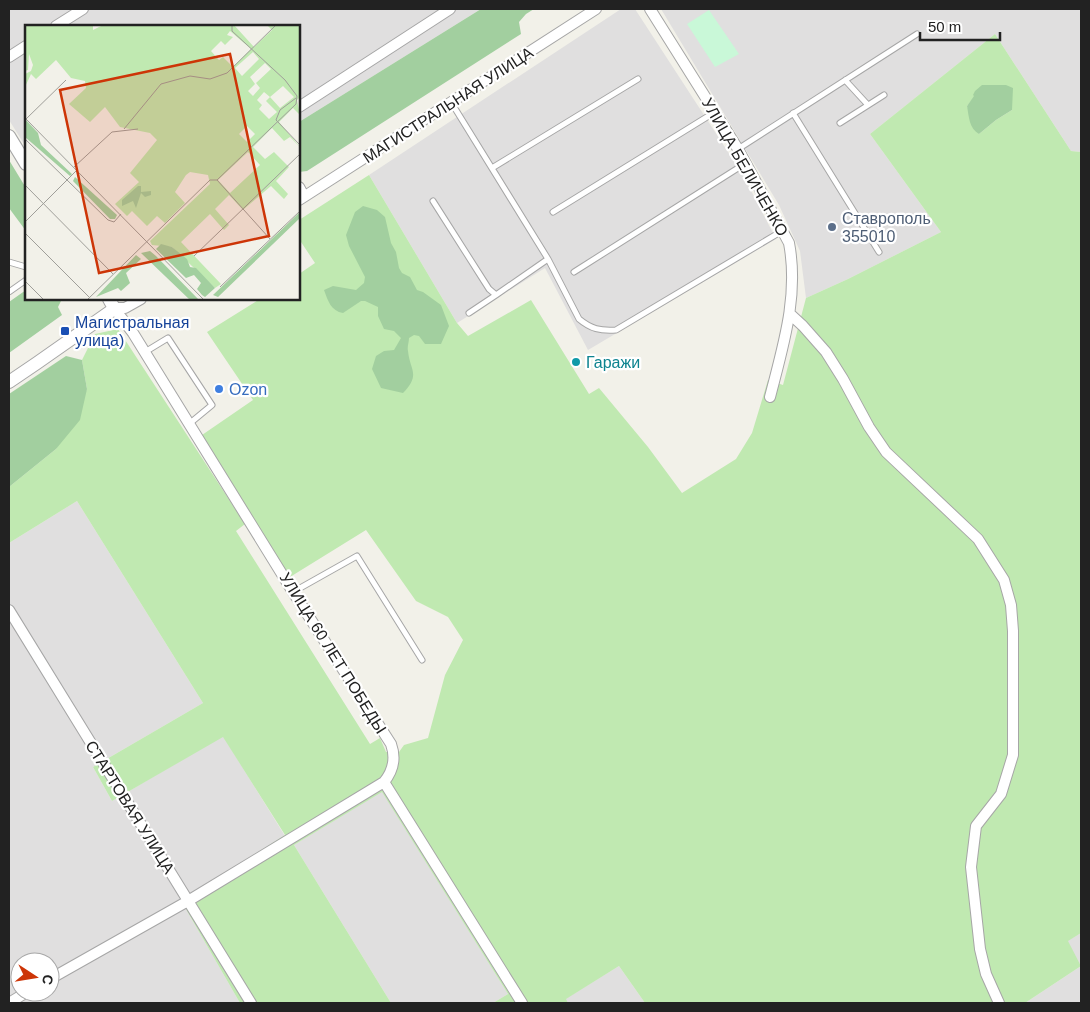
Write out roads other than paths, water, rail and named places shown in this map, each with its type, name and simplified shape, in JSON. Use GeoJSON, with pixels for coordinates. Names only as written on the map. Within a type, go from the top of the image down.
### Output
{"type":"FeatureCollection","features":[{"type":"Feature","properties":{"kind":"street"},"geometry":{"type":"LineString","coordinates":[[58,25],[83,9]]}},
{"type":"Feature","properties":{"kind":"street"},"geometry":{"type":"LineString","coordinates":[[300,106],[450,9]]}},
{"type":"Feature","properties":{"kind":"street","name":"МАГИСТРАЛЬНАЯ УЛИЦА"},"geometry":{"type":"LineString","coordinates":[[301,195],[596,9]]}},
{"type":"Feature","properties":{"kind":"street","name":"УЛИЦА БЕЛИЧЕНКО"},"geometry":{"type":"LineString","coordinates":[[650,9],[738,149],[789,243],[792,257],[793,282],[790,314],[770,397]]}},
{"type":"Feature","properties":{"kind":"street"},"geometry":{"type":"LineString","coordinates":[[9,57],[25,47]]}},
{"type":"Feature","properties":{"kind":"street"},"geometry":{"type":"LineString","coordinates":[[9,136],[25,162]]}},
{"type":"Feature","properties":{"kind":"street"},"geometry":{"type":"LineString","coordinates":[[9,382],[37,363],[111,304],[126,308],[139,300]]}},
{"type":"Feature","properties":{"kind":"street","name":"УЛИЦА 60 ЛЕТ ПОБЕДЫ"},"geometry":{"type":"LineString","coordinates":[[111,304],[133,333],[391,744],[394,752],[394,761],[390,774],[384,782]]}},
{"type":"Feature","properties":{"kind":"street"},"geometry":{"type":"LineString","coordinates":[[790,314],[804,326],[826,352],[869,427],[886,452],[978,539],[1004,580],[1011,605],[1013,631],[1013,755],[1001,794],[976,826],[971,867],[980,949],[986,974],[1000,1003]]}},
{"type":"Feature","properties":{"kind":"street","name":"СТАРТОВАЯ УЛИЦА"},"geometry":{"type":"LineString","coordinates":[[9,610],[251,1003]]}},
{"type":"Feature","properties":{"kind":"street"},"geometry":{"type":"LineString","coordinates":[[60,973],[188,901],[384,782],[522,1003]]}},
{"type":"Feature","properties":{"kind":"lane"},"geometry":{"type":"LineString","coordinates":[[738,149],[916,34]]}},
{"type":"Feature","properties":{"kind":"lane"},"geometry":{"type":"LineString","coordinates":[[492,168],[638,79]]}},
{"type":"Feature","properties":{"kind":"lane"},"geometry":{"type":"LineString","coordinates":[[845,80],[868,105]]}},
{"type":"Feature","properties":{"kind":"lane"},"geometry":{"type":"LineString","coordinates":[[840,123],[884,95]]}},
{"type":"Feature","properties":{"kind":"lane"},"geometry":{"type":"LineString","coordinates":[[451,102],[548,258],[579,319],[585,324],[600,330],[616,330],[782,231]]}},
{"type":"Feature","properties":{"kind":"lane"},"geometry":{"type":"LineString","coordinates":[[553,212],[715,112]]}},
{"type":"Feature","properties":{"kind":"lane"},"geometry":{"type":"LineString","coordinates":[[793,113],[879,252]]}},
{"type":"Feature","properties":{"kind":"lane"},"geometry":{"type":"LineString","coordinates":[[574,272],[746,163]]}},
{"type":"Feature","properties":{"kind":"lane"},"geometry":{"type":"LineString","coordinates":[[433,201],[490,289],[496,295]]}},
{"type":"Feature","properties":{"kind":"lane"},"geometry":{"type":"LineString","coordinates":[[469,313],[548,258]]}},
{"type":"Feature","properties":{"kind":"lane"},"geometry":{"type":"LineString","coordinates":[[9,262],[25,267]]}},
{"type":"Feature","properties":{"kind":"lane"},"geometry":{"type":"LineString","coordinates":[[9,292],[25,281]]}},
{"type":"Feature","properties":{"kind":"lane"},"geometry":{"type":"LineString","coordinates":[[144,352],[168,338],[212,405],[189,424]]}},
{"type":"Feature","properties":{"kind":"lane"},"geometry":{"type":"LineString","coordinates":[[294,592],[357,556],[422,660]]}},
{"type":"Feature","properties":{"kind":"place","name":"Ставрополь 355010"},"geometry":{"type":"Point","coordinates":[832,227]}},
{"type":"Feature","properties":{"kind":"place","name":"Магистральная улица)"},"geometry":{"type":"Point","coordinates":[65,331]}},
{"type":"Feature","properties":{"kind":"place","name":"Гаражи"},"geometry":{"type":"Point","coordinates":[576,362]}},
{"type":"Feature","properties":{"kind":"place","name":"Ozon"},"geometry":{"type":"Point","coordinates":[219,389]}}]}
